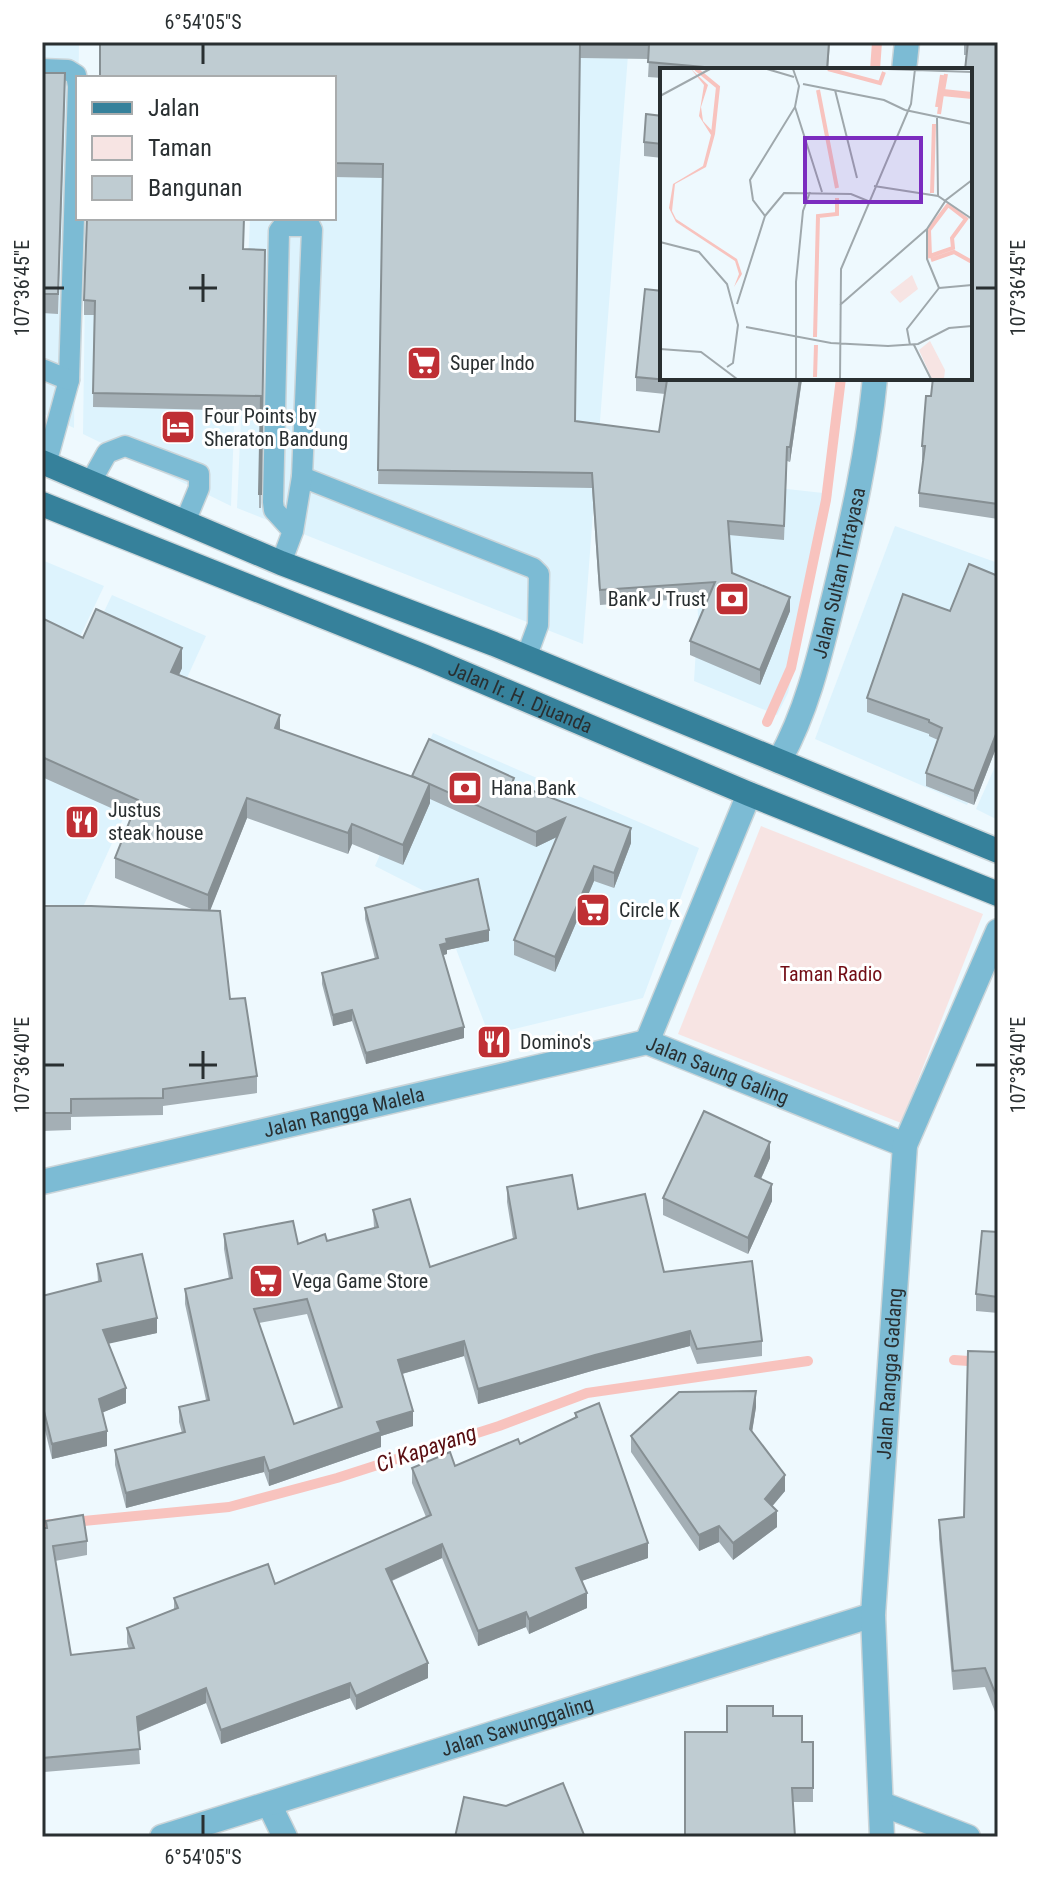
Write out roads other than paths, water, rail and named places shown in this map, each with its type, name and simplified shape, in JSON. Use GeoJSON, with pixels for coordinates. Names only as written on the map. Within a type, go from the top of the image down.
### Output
{"type":"FeatureCollection","features":[{"type":"Feature","properties":{"kind":"main road","name":"Jalan Ir. H. Djuanda"},"geometry":{"type":"LineString","coordinates":[[44,463],[281,563],[526,658],[998,851]]}},
{"type":"Feature","properties":{"kind":"main road","name":"Jalan Ir. H. Djuanda"},"geometry":{"type":"LineString","coordinates":[[42,504],[425,657],[749,794],[998,894]]}},
{"type":"Feature","properties":{"kind":"street"},"geometry":{"type":"LineString","coordinates":[[904,68],[907,42]]}},
{"type":"Feature","properties":{"kind":"street","name":"Jalan Sultan Tirtayasa"},"geometry":{"type":"LineString","coordinates":[[779,761],[790,742],[809,688],[827,624],[860,488],[875,380]]}},
{"type":"Feature","properties":{"kind":"street","name":"Jalan Saung Galing"},"geometry":{"type":"LineString","coordinates":[[749,794],[647,1042],[905,1145]]}},
{"type":"Feature","properties":{"kind":"street","name":"Jalan Rangga Gadang"},"geometry":{"type":"LineString","coordinates":[[882,1837],[873,1615],[905,1145],[998,931]]}},
{"type":"Feature","properties":{"kind":"street","name":"Jalan Rangga Malela"},"geometry":{"type":"LineString","coordinates":[[42,1182],[647,1042]]}},
{"type":"Feature","properties":{"kind":"street","name":"Jalan Sawunggaling"},"geometry":{"type":"LineString","coordinates":[[162,1837],[873,1615]]}},
{"type":"Feature","properties":{"kind":"street"},"geometry":{"type":"LineString","coordinates":[[269,1804],[285,1837]]}},
{"type":"Feature","properties":{"kind":"street"},"geometry":{"type":"LineString","coordinates":[[882,1804],[968,1837]]}},
{"type":"Feature","properties":{"kind":"lane"},"geometry":{"type":"LineString","coordinates":[[42,69],[68,70],[76,76]]}},
{"type":"Feature","properties":{"kind":"lane"},"geometry":{"type":"LineString","coordinates":[[44,463],[69,380],[76,151]]}},
{"type":"Feature","properties":{"kind":"lane"},"geometry":{"type":"LineString","coordinates":[[281,563],[295,522],[302,477],[310,226],[283,226],[279,231],[273,502],[274,510],[295,522]]}},
{"type":"Feature","properties":{"kind":"lane"},"geometry":{"type":"LineString","coordinates":[[42,369],[69,380]]}},
{"type":"Feature","properties":{"kind":"lane"},"geometry":{"type":"LineString","coordinates":[[90,483],[107,453],[125,446],[199,474],[199,488],[185,522]]}},
{"type":"Feature","properties":{"kind":"lane"},"geometry":{"type":"LineString","coordinates":[[302,477],[533,568],[539,574],[538,625],[526,658]]}},
{"type":"Feature","properties":{"kind":"waterway"},"geometry":{"type":"LineString","coordinates":[[875,68],[877,42]]}},
{"type":"Feature","properties":{"kind":"waterway"},"geometry":{"type":"LineString","coordinates":[[767,722],[791,668],[826,500],[841,380]]}},
{"type":"Feature","properties":{"kind":"waterway","name":"Ci Kapayang"},"geometry":{"type":"LineString","coordinates":[[954,1360],[998,1363]]}},
{"type":"Feature","properties":{"kind":"waterway","name":"Ci Kapayang"},"geometry":{"type":"LineString","coordinates":[[42,1525],[229,1507],[337,1478],[499,1426],[587,1393],[808,1361]]}},
{"type":"Feature","properties":{"kind":"place","name":"Super Indo"},"geometry":{"type":"Point","coordinates":[424,363]}},
{"type":"Feature","properties":{"kind":"place","name":"Four Points by Sheraton Bandung"},"geometry":{"type":"Point","coordinates":[178,427]}},
{"type":"Feature","properties":{"kind":"place","name":"Bank J Trust"},"geometry":{"type":"Point","coordinates":[732,599]}},
{"type":"Feature","properties":{"kind":"place","name":"Hana Bank"},"geometry":{"type":"Point","coordinates":[465,788]}},
{"type":"Feature","properties":{"kind":"place","name":"Justus steak house"},"geometry":{"type":"Point","coordinates":[82,822]}},
{"type":"Feature","properties":{"kind":"place","name":"Circle K"},"geometry":{"type":"Point","coordinates":[593,910]}},
{"type":"Feature","properties":{"kind":"place","name":"Domino's"},"geometry":{"type":"Point","coordinates":[494,1042]}},
{"type":"Feature","properties":{"kind":"place","name":"Vega Game Store"},"geometry":{"type":"Point","coordinates":[266,1281]}},
{"type":"Feature","properties":{"kind":"park label","name":"Taman Radio"},"geometry":{"type":"Point","coordinates":[831,974]}}]}
